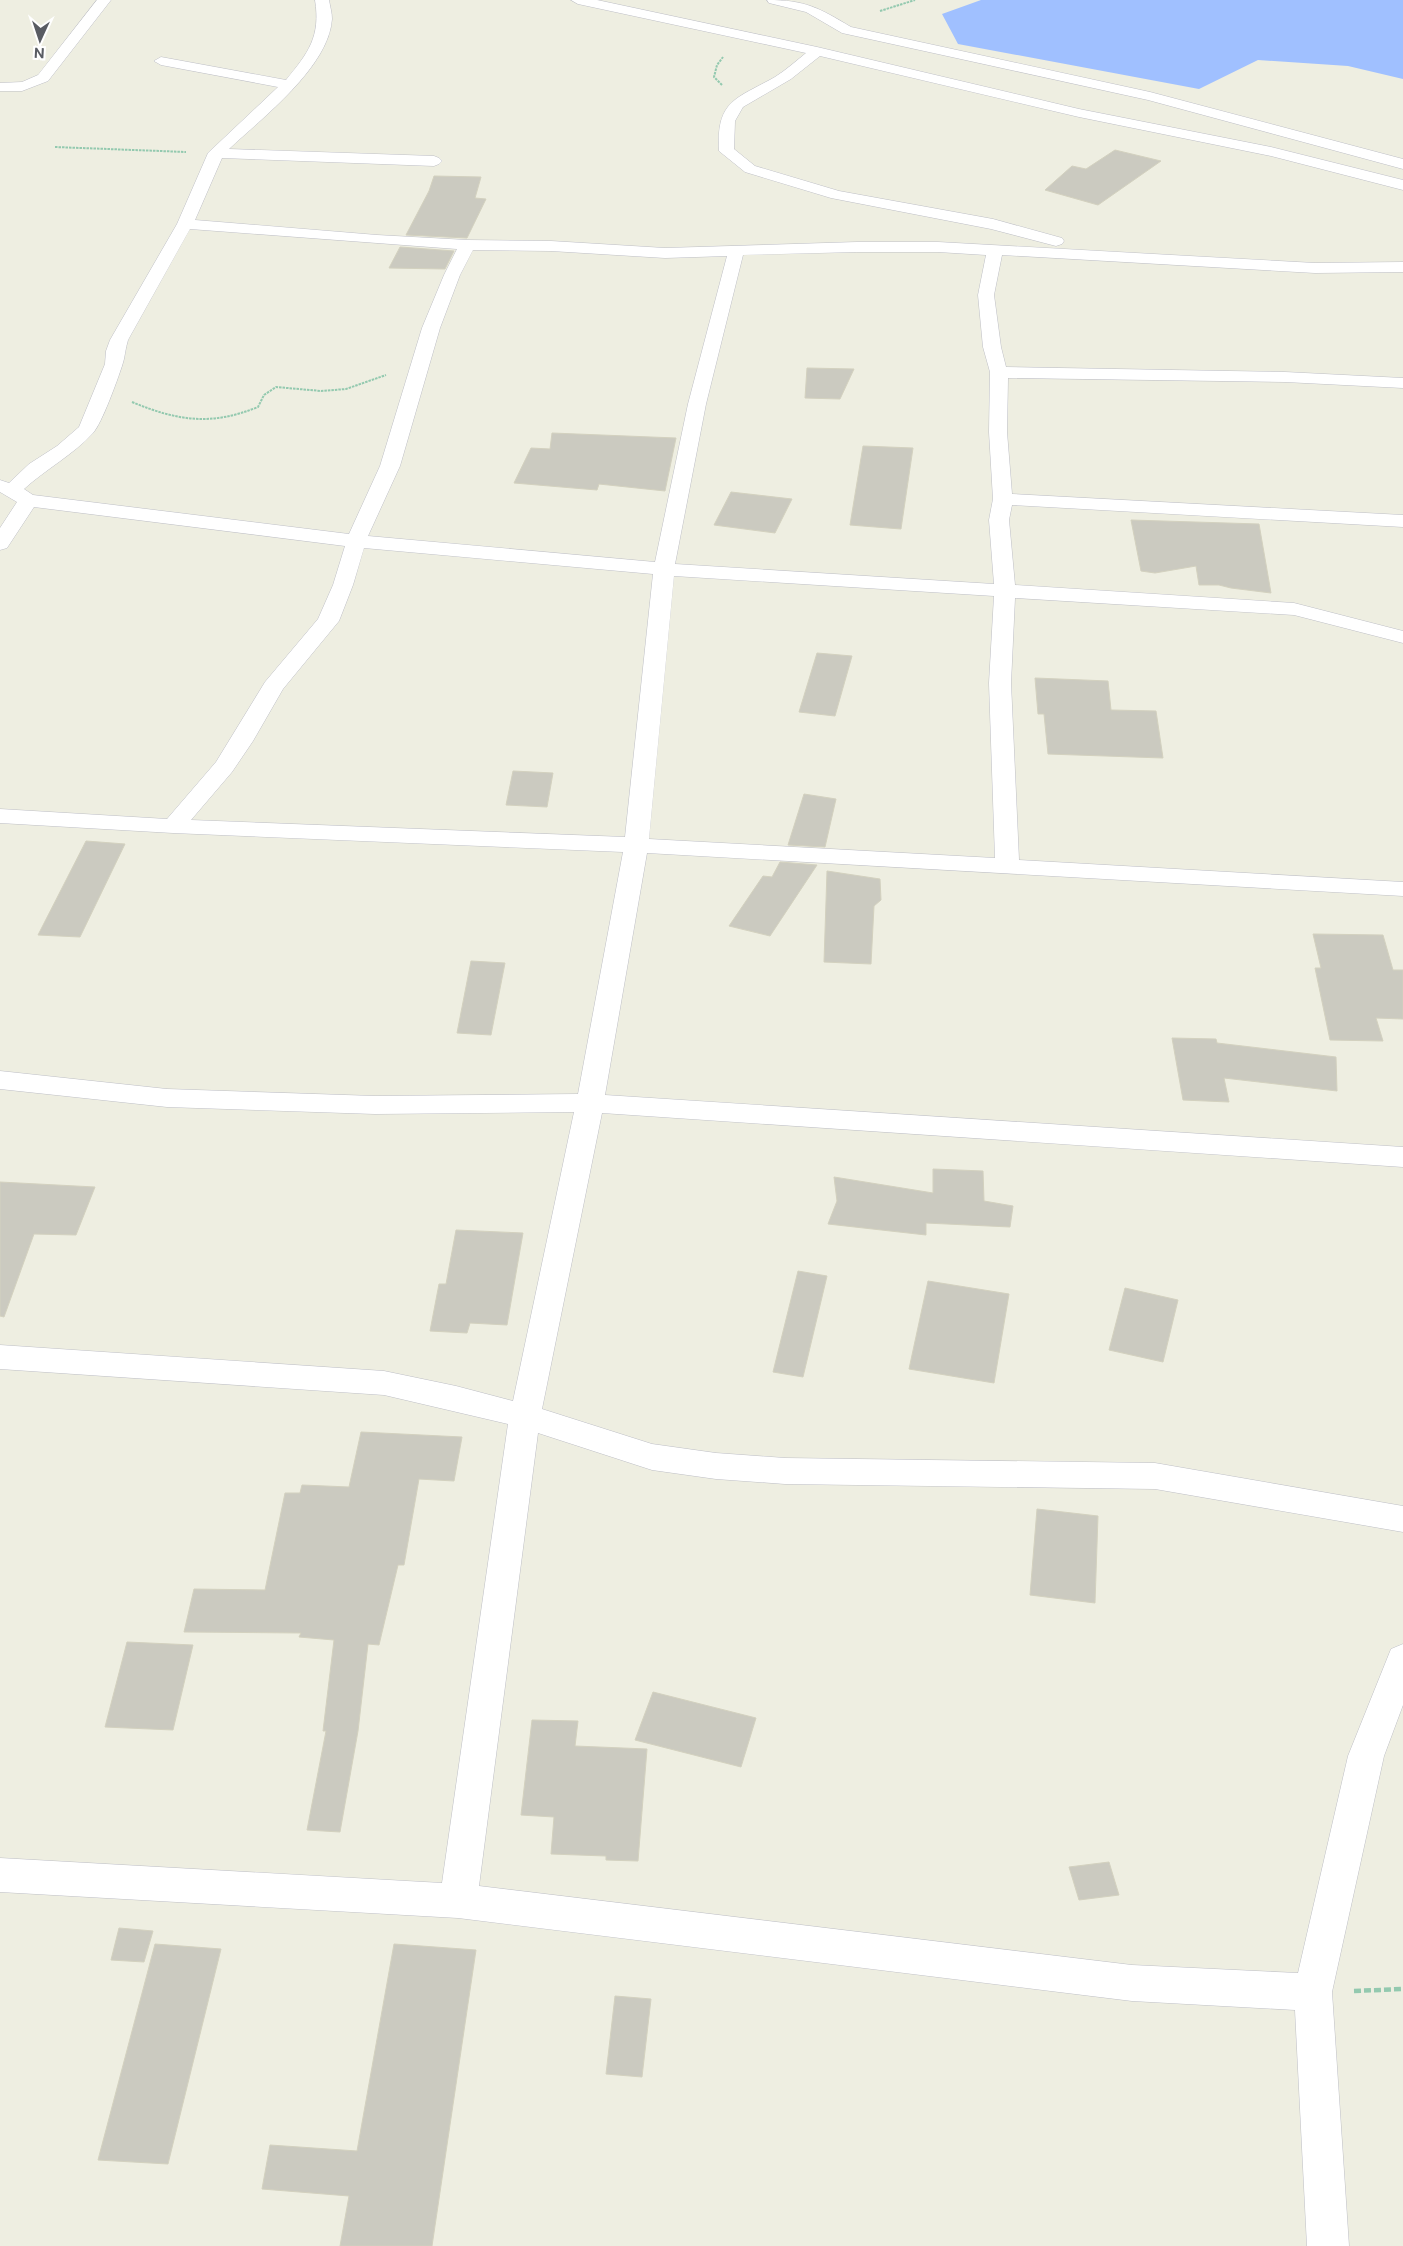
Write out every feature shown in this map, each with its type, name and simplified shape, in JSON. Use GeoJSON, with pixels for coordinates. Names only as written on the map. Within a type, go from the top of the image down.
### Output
{"type":"FeatureCollection","features":[{"type":"Feature","properties":{"kind":"street"},"geometry":{"type":"LineString","coordinates":[[0,87],[33,85],[43,78],[104,0]]}},
{"type":"Feature","properties":{"kind":"street"},"geometry":{"type":"LineString","coordinates":[[0,544],[13,492],[36,468],[64,450],[87,429],[114,364],[115,351],[119,340],[185,224],[216,153],[289,84],[314,55],[325,19],[322,0]]}},
{"type":"Feature","properties":{"kind":"street"},"geometry":{"type":"LineString","coordinates":[[578,0],[720,29],[1079,113],[1271,152],[1403,185]]}},
{"type":"Feature","properties":{"kind":"street"},"geometry":{"type":"LineString","coordinates":[[774,0],[811,9],[847,30],[1150,96],[1403,164]]}},
{"type":"Feature","properties":{"kind":"street"},"geometry":{"type":"LineString","coordinates":[[817,51],[784,77],[739,101],[728,117],[727,151],[750,169],[837,195],[1031,233],[1073,246],[1089,255]]}},
{"type":"Feature","properties":{"kind":"street"},"geometry":{"type":"LineString","coordinates":[[162,61],[289,84]]}},
{"type":"Feature","properties":{"kind":"street"},"geometry":{"type":"LineString","coordinates":[[216,153],[434,161]]}},
{"type":"Feature","properties":{"kind":"street"},"geometry":{"type":"LineString","coordinates":[[185,224],[297,234],[467,245],[551,246],[673,253],[866,246],[995,249],[1315,268],[1403,267]]}},
{"type":"Feature","properties":{"kind":"street"},"geometry":{"type":"LineString","coordinates":[[173,826],[224,767],[242,741],[273,687],[328,621],[343,585],[356,541],[390,466],[421,358],[450,280],[467,245]]}},
{"type":"Feature","properties":{"kind":"street"},"geometry":{"type":"LineString","coordinates":[[995,249],[986,295],[989,329],[999,372],[998,432],[1003,499],[999,520],[1004,590],[1000,683],[1007,866]]}},
{"type":"Feature","properties":{"kind":"street"},"geometry":{"type":"LineString","coordinates":[[458,1901],[525,1416],[590,1102],[636,845],[664,569],[697,404],[736,252]]}},
{"type":"Feature","properties":{"kind":"street"},"geometry":{"type":"LineString","coordinates":[[999,372],[1285,377],[1374,380],[1403,383]]}},
{"type":"Feature","properties":{"kind":"street"},"geometry":{"type":"LineString","coordinates":[[13,492],[356,541],[664,569],[1294,609],[1403,637]]}},
{"type":"Feature","properties":{"kind":"street"},"geometry":{"type":"LineString","coordinates":[[1003,499],[1403,521]]}},
{"type":"Feature","properties":{"kind":"street"},"geometry":{"type":"LineString","coordinates":[[0,816],[173,826],[636,845],[1403,889]]}},
{"type":"Feature","properties":{"kind":"street"},"geometry":{"type":"LineString","coordinates":[[0,1080],[186,1099],[375,1105],[590,1102],[1403,1157]]}},
{"type":"Feature","properties":{"kind":"street"},"geometry":{"type":"LineString","coordinates":[[0,1357],[384,1383],[456,1398],[525,1416],[652,1457],[716,1466],[785,1470],[1155,1476],[1403,1519]]}},
{"type":"Feature","properties":{"kind":"street"},"geometry":{"type":"LineString","coordinates":[[1328,2246],[1312,1992],[1366,1756],[1403,1659]]}},
{"type":"Feature","properties":{"kind":"street"},"geometry":{"type":"LineString","coordinates":[[0,1875],[458,1901],[1132,1983],[1312,1992]]}},
{"type":"Feature","properties":{"kind":"path"},"geometry":{"type":"LineString","coordinates":[[720,29],[733,36],[732,46],[717,65],[714,77],[739,101]]}},
{"type":"Feature","properties":{"kind":"path"},"geometry":{"type":"LineString","coordinates":[[55,147],[216,153]]}},
{"type":"Feature","properties":{"kind":"path"},"geometry":{"type":"LineString","coordinates":[[106,382],[126,400],[151,411],[190,419],[228,418],[258,407],[264,395],[276,387],[321,391],[346,389],[396,372],[421,358]]}},
{"type":"Feature","properties":{"kind":"path"},"geometry":{"type":"LineString","coordinates":[[1312,1992],[1403,1989]]}},
{"type":"Feature","properties":{"kind":"water"},"geometry":{"type":"Polygon","coordinates":[[[981,0],[1403,0],[1403,79],[1348,66],[1258,60],[1199,89],[958,44],[942,14],[981,0]]]}},
{"type":"Feature","properties":{"kind":"building"},"geometry":{"type":"Polygon","coordinates":[[[1115,150],[1161,161],[1098,205],[1045,190],[1072,166],[1086,169],[1115,150]]]}},
{"type":"Feature","properties":{"kind":"building"},"geometry":{"type":"Polygon","coordinates":[[[434,176],[481,177],[475,198],[486,199],[467,238],[406,235],[429,191],[434,176]]]}},
{"type":"Feature","properties":{"kind":"building"},"geometry":{"type":"Polygon","coordinates":[[[400,247],[454,251],[445,269],[389,268],[400,247]]]}},
{"type":"Feature","properties":{"kind":"building"},"geometry":{"type":"Polygon","coordinates":[[[807,368],[854,369],[840,399],[805,398],[807,368]]]}},
{"type":"Feature","properties":{"kind":"building"},"geometry":{"type":"Polygon","coordinates":[[[552,433],[676,438],[665,491],[599,484],[597,490],[514,483],[531,448],[550,449],[552,433]]]}},
{"type":"Feature","properties":{"kind":"building"},"geometry":{"type":"Polygon","coordinates":[[[863,446],[913,448],[901,529],[850,525],[863,446]]]}},
{"type":"Feature","properties":{"kind":"building"},"geometry":{"type":"Polygon","coordinates":[[[731,492],[792,499],[775,533],[714,525],[731,492]]]}},
{"type":"Feature","properties":{"kind":"building"},"geometry":{"type":"Polygon","coordinates":[[[1131,520],[1259,524],[1271,593],[1219,585],[1199,585],[1196,566],[1155,573],[1141,571],[1131,520]]]}},
{"type":"Feature","properties":{"kind":"building"},"geometry":{"type":"Polygon","coordinates":[[[817,653],[852,656],[835,716],[799,712],[817,653]]]}},
{"type":"Feature","properties":{"kind":"building"},"geometry":{"type":"Polygon","coordinates":[[[1035,678],[1108,681],[1111,710],[1156,711],[1163,758],[1048,754],[1044,714],[1038,714],[1035,678]]]}},
{"type":"Feature","properties":{"kind":"building"},"geometry":{"type":"Polygon","coordinates":[[[513,771],[553,773],[547,807],[506,805],[513,771]]]}},
{"type":"Feature","properties":{"kind":"building"},"geometry":{"type":"Polygon","coordinates":[[[804,794],[836,799],[825,847],[788,845],[804,794]]]}},
{"type":"Feature","properties":{"kind":"building"},"geometry":{"type":"Polygon","coordinates":[[[86,841],[125,844],[80,937],[38,935],[86,841]]]}},
{"type":"Feature","properties":{"kind":"building"},"geometry":{"type":"Polygon","coordinates":[[[780,862],[817,865],[770,936],[729,926],[763,876],[772,877],[780,862]]]}},
{"type":"Feature","properties":{"kind":"building"},"geometry":{"type":"Polygon","coordinates":[[[827,871],[880,879],[881,900],[874,906],[871,964],[824,962],[827,871]]]}},
{"type":"Feature","properties":{"kind":"building"},"geometry":{"type":"Polygon","coordinates":[[[1313,934],[1383,935],[1393,970],[1403,970],[1403,1019],[1376,1018],[1383,1041],[1330,1040],[1315,968],[1321,968],[1313,934]]]}},
{"type":"Feature","properties":{"kind":"building"},"geometry":{"type":"Polygon","coordinates":[[[471,961],[505,963],[491,1035],[457,1033],[471,961]]]}},
{"type":"Feature","properties":{"kind":"building"},"geometry":{"type":"Polygon","coordinates":[[[1172,1038],[1216,1039],[1217,1043],[1336,1057],[1337,1091],[1224,1078],[1229,1102],[1183,1100],[1172,1038]]]}},
{"type":"Feature","properties":{"kind":"building"},"geometry":{"type":"Polygon","coordinates":[[[933,1169],[983,1171],[984,1201],[1013,1206],[1010,1227],[926,1223],[926,1235],[828,1224],[837,1201],[834,1177],[933,1193],[933,1169]]]}},
{"type":"Feature","properties":{"kind":"building"},"geometry":{"type":"Polygon","coordinates":[[[0,1182],[95,1187],[76,1235],[34,1234],[4,1317],[0,1316],[0,1182]]]}},
{"type":"Feature","properties":{"kind":"building"},"geometry":{"type":"Polygon","coordinates":[[[456,1230],[523,1233],[507,1325],[470,1323],[467,1333],[430,1331],[439,1284],[446,1284],[456,1230]]]}},
{"type":"Feature","properties":{"kind":"building"},"geometry":{"type":"Polygon","coordinates":[[[798,1271],[827,1276],[803,1377],[773,1372],[798,1271]]]}},
{"type":"Feature","properties":{"kind":"building"},"geometry":{"type":"Polygon","coordinates":[[[928,1281],[1009,1294],[994,1383],[909,1369],[928,1281]]]}},
{"type":"Feature","properties":{"kind":"building"},"geometry":{"type":"Polygon","coordinates":[[[1125,1288],[1178,1300],[1163,1362],[1109,1350],[1125,1288]]]}},
{"type":"Feature","properties":{"kind":"building"},"geometry":{"type":"Polygon","coordinates":[[[361,1432],[462,1437],[454,1481],[419,1479],[404,1565],[398,1565],[379,1645],[368,1644],[358,1731],[340,1832],[307,1830],[326,1731],[323,1731],[334,1640],[299,1637],[301,1633],[184,1632],[194,1589],[265,1590],[285,1493],[300,1493],[302,1485],[349,1487],[361,1432]]]}},
{"type":"Feature","properties":{"kind":"building"},"geometry":{"type":"Polygon","coordinates":[[[1037,1509],[1098,1516],[1095,1603],[1030,1595],[1037,1509]]]}},
{"type":"Feature","properties":{"kind":"building"},"geometry":{"type":"Polygon","coordinates":[[[127,1642],[193,1645],[173,1730],[105,1727],[127,1642]]]}},
{"type":"Feature","properties":{"kind":"building"},"geometry":{"type":"Polygon","coordinates":[[[653,1692],[756,1718],[741,1767],[635,1740],[653,1692]]]}},
{"type":"Feature","properties":{"kind":"building"},"geometry":{"type":"Polygon","coordinates":[[[532,1720],[578,1721],[575,1746],[647,1749],[638,1861],[606,1860],[606,1856],[551,1854],[554,1817],[521,1815],[532,1720]]]}},
{"type":"Feature","properties":{"kind":"building"},"geometry":{"type":"Polygon","coordinates":[[[1109,1862],[1119,1895],[1079,1900],[1069,1867],[1109,1862]]]}},
{"type":"Feature","properties":{"kind":"building"},"geometry":{"type":"Polygon","coordinates":[[[119,1928],[153,1931],[144,1962],[111,1960],[119,1928]]]}},
{"type":"Feature","properties":{"kind":"building"},"geometry":{"type":"Polygon","coordinates":[[[155,1944],[221,1949],[168,2164],[98,2160],[155,1944]]]}},
{"type":"Feature","properties":{"kind":"building"},"geometry":{"type":"Polygon","coordinates":[[[394,1944],[476,1950],[432,2246],[340,2246],[349,2196],[262,2189],[270,2145],[357,2151],[394,1944]]]}},
{"type":"Feature","properties":{"kind":"building"},"geometry":{"type":"Polygon","coordinates":[[[615,1996],[651,1999],[642,2077],[606,2074],[615,1996]]]}}]}
